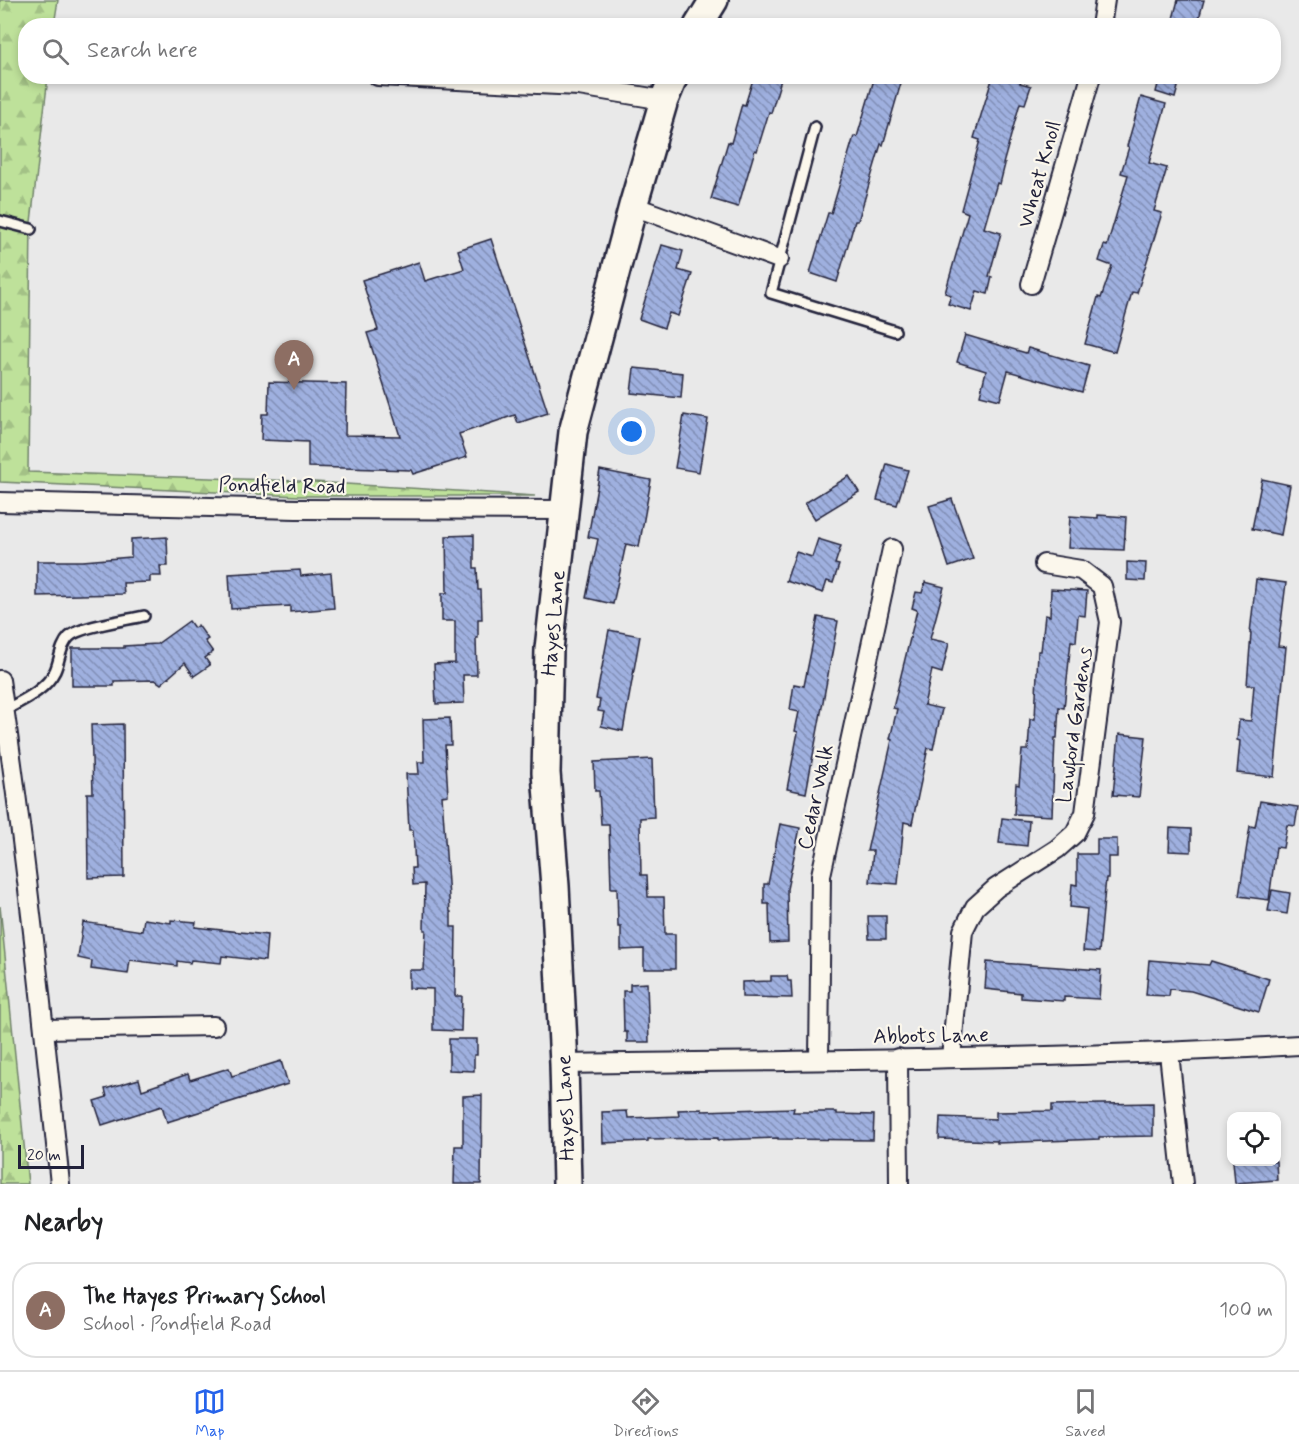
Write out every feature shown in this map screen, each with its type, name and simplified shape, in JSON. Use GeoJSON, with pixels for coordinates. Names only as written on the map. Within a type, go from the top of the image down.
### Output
{"type":"FeatureCollection","features":[{"type":"Feature","properties":{"kind":"street"},"geometry":{"type":"LineString","coordinates":[[703,18],[714,0]]}},
{"type":"Feature","properties":{"kind":"street"},"geometry":{"type":"LineString","coordinates":[[1102,18],[1105,0]]}},
{"type":"Feature","properties":{"kind":"street"},"geometry":{"type":"LineString","coordinates":[[539,84],[669,88]]}},
{"type":"Feature","properties":{"kind":"street","name":"Wheat Knoll"},"geometry":{"type":"LineString","coordinates":[[1031,284],[1088,84]]}},
{"type":"Feature","properties":{"kind":"street","name":"Hayes Lane"},"geometry":{"type":"LineString","coordinates":[[567,1184],[564,1064],[555,886],[546,773],[549,649],[573,432],[633,206],[669,88]]}},
{"type":"Feature","properties":{"kind":"street"},"geometry":{"type":"LineString","coordinates":[[633,206],[779,259]]}},
{"type":"Feature","properties":{"kind":"street","name":"Pondfield Road"},"geometry":{"type":"LineString","coordinates":[[0,502],[296,509],[564,510]]}},
{"type":"Feature","properties":{"kind":"street","name":"Cedar Walk"},"geometry":{"type":"LineString","coordinates":[[819,1060],[821,876],[892,549]]}},
{"type":"Feature","properties":{"kind":"street","name":"Lawford Gardens"},"geometry":{"type":"LineString","coordinates":[[951,1058],[963,931],[975,907],[996,888],[1057,849],[1075,833],[1085,813],[1110,622],[1101,586],[1081,570],[1044,564]]}},
{"type":"Feature","properties":{"kind":"street"},"geometry":{"type":"LineString","coordinates":[[0,680],[44,1029],[60,1184]]}},
{"type":"Feature","properties":{"kind":"street"},"geometry":{"type":"LineString","coordinates":[[44,1029],[214,1026]]}},
{"type":"Feature","properties":{"kind":"street","name":"Abbots Lane"},"geometry":{"type":"LineString","coordinates":[[564,1064],[1169,1053],[1299,1045]]}},
{"type":"Feature","properties":{"kind":"street"},"geometry":{"type":"LineString","coordinates":[[1169,1053],[1183,1184]]}},
{"type":"Feature","properties":{"kind":"street"},"geometry":{"type":"LineString","coordinates":[[898,1058],[899,1184]]}},
{"type":"Feature","properties":{"kind":"lane"},"geometry":{"type":"LineString","coordinates":[[815,127],[771,293],[895,331]]}},
{"type":"Feature","properties":{"kind":"lane"},"geometry":{"type":"LineString","coordinates":[[0,221],[31,229]]}},
{"type":"Feature","properties":{"kind":"lane"},"geometry":{"type":"LineString","coordinates":[[4,710],[34,694],[54,672],[69,637],[86,629],[144,616]]}},
{"type":"Feature","properties":{"kind":"green space"},"geometry":{"type":"Polygon","coordinates":[[[0,0],[58,0],[55,18],[18,18],[18,84],[47,84],[31,222],[28,472],[298,481],[535,496],[298,496],[0,482],[0,0]]]}},
{"type":"Feature","properties":{"kind":"green space"},"geometry":{"type":"Polygon","coordinates":[[[0,906],[28,1184],[0,1184],[0,906]]]}},
{"type":"Feature","properties":{"kind":"building"},"geometry":{"type":"Polygon","coordinates":[[[1178,0],[1204,0],[1199,18],[1173,18],[1178,0]]]}},
{"type":"Feature","properties":{"kind":"building"},"geometry":{"type":"Polygon","coordinates":[[[752,84],[780,84],[757,151],[755,150],[738,207],[711,199],[728,142],[731,143],[742,104],[745,105],[752,84]]]}},
{"type":"Feature","properties":{"kind":"building"},"geometry":{"type":"Polygon","coordinates":[[[873,84],[901,84],[883,145],[881,144],[858,221],[855,221],[837,282],[810,273],[854,136],[857,137],[873,84]]]}},
{"type":"Feature","properties":{"kind":"building"},"geometry":{"type":"Polygon","coordinates":[[[991,84],[1031,86],[1025,104],[1020,103],[1003,164],[1005,164],[1000,184],[997,183],[984,228],[1001,233],[989,276],[992,277],[988,294],[977,291],[971,311],[948,304],[951,295],[945,293],[968,213],[961,210],[980,140],[974,138],[991,84]]]}},
{"type":"Feature","properties":{"kind":"building"},"geometry":{"type":"Polygon","coordinates":[[[1158,84],[1179,84],[1175,98],[1156,92],[1158,84]]]}},
{"type":"Feature","properties":{"kind":"building"},"geometry":{"type":"Polygon","coordinates":[[[1141,97],[1166,104],[1149,163],[1167,168],[1154,211],[1162,213],[1137,293],[1132,292],[1115,352],[1085,344],[1098,297],[1101,298],[1112,266],[1099,261],[1104,245],[1107,246],[1128,175],[1121,173],[1141,97]]]}},
{"type":"Feature","properties":{"kind":"building"},"geometry":{"type":"Polygon","coordinates":[[[491,239],[548,413],[518,423],[515,415],[459,434],[467,457],[413,474],[411,470],[308,467],[308,442],[261,440],[262,414],[268,414],[269,382],[346,384],[345,435],[400,436],[367,333],[378,330],[362,280],[419,262],[425,281],[464,269],[458,250],[491,239]]]}},
{"type":"Feature","properties":{"kind":"building"},"geometry":{"type":"Polygon","coordinates":[[[662,245],[683,251],[678,270],[692,274],[678,316],[669,313],[664,328],[639,319],[662,245]]]}},
{"type":"Feature","properties":{"kind":"building"},"geometry":{"type":"Polygon","coordinates":[[[965,335],[1026,353],[1028,348],[1089,366],[1082,392],[1008,371],[1000,400],[980,395],[986,371],[957,362],[965,335]]]}},
{"type":"Feature","properties":{"kind":"building"},"geometry":{"type":"Polygon","coordinates":[[[634,368],[683,373],[681,398],[631,393],[634,368]]]}},
{"type":"Feature","properties":{"kind":"building"},"geometry":{"type":"Polygon","coordinates":[[[684,415],[708,419],[699,472],[675,468],[684,415]]]}},
{"type":"Feature","properties":{"kind":"building"},"geometry":{"type":"Polygon","coordinates":[[[887,464],[908,470],[897,505],[877,500],[887,464]]]}},
{"type":"Feature","properties":{"kind":"building"},"geometry":{"type":"Polygon","coordinates":[[[600,470],[651,480],[639,547],[626,544],[613,604],[586,598],[598,539],[588,537],[600,470]]]}},
{"type":"Feature","properties":{"kind":"building"},"geometry":{"type":"Polygon","coordinates":[[[849,476],[859,492],[815,519],[805,503],[849,476]]]}},
{"type":"Feature","properties":{"kind":"building"},"geometry":{"type":"Polygon","coordinates":[[[1262,479],[1290,485],[1281,535],[1252,529],[1262,479]]]}},
{"type":"Feature","properties":{"kind":"building"},"geometry":{"type":"Polygon","coordinates":[[[952,499],[973,559],[949,567],[929,506],[952,499]]]}},
{"type":"Feature","properties":{"kind":"building"},"geometry":{"type":"Polygon","coordinates":[[[1098,515],[1126,517],[1124,550],[1068,548],[1070,516],[1098,518],[1098,515]]]}},
{"type":"Feature","properties":{"kind":"building"},"geometry":{"type":"Polygon","coordinates":[[[474,535],[474,568],[477,568],[478,590],[481,590],[482,619],[478,619],[478,638],[476,638],[477,675],[463,675],[464,703],[436,704],[434,664],[455,663],[455,621],[442,621],[442,593],[447,593],[446,536],[474,535]]]}},
{"type":"Feature","properties":{"kind":"building"},"geometry":{"type":"Polygon","coordinates":[[[167,537],[168,566],[160,566],[161,576],[150,576],[150,582],[123,583],[124,594],[37,596],[37,561],[83,561],[131,557],[131,539],[167,537]]]}},
{"type":"Feature","properties":{"kind":"building"},"geometry":{"type":"Polygon","coordinates":[[[818,539],[841,546],[835,564],[839,565],[833,583],[827,581],[823,593],[786,581],[796,552],[812,557],[818,539]]]}},
{"type":"Feature","properties":{"kind":"building"},"geometry":{"type":"Polygon","coordinates":[[[1127,562],[1146,563],[1145,581],[1127,580],[1127,562]]]}},
{"type":"Feature","properties":{"kind":"building"},"geometry":{"type":"Polygon","coordinates":[[[300,570],[301,576],[331,573],[334,608],[290,612],[290,606],[231,609],[229,574],[300,570]]]}},
{"type":"Feature","properties":{"kind":"building"},"geometry":{"type":"Polygon","coordinates":[[[1256,579],[1286,583],[1278,646],[1286,647],[1274,777],[1237,773],[1239,720],[1251,721],[1254,685],[1247,685],[1256,579]]]}},
{"type":"Feature","properties":{"kind":"building"},"geometry":{"type":"Polygon","coordinates":[[[925,582],[944,587],[930,639],[949,643],[942,673],[932,670],[924,705],[942,709],[933,749],[928,748],[912,824],[904,822],[898,884],[870,882],[873,851],[867,851],[892,740],[890,739],[897,709],[893,708],[917,610],[912,608],[916,592],[922,593],[925,582]]]}},
{"type":"Feature","properties":{"kind":"building"},"geometry":{"type":"Polygon","coordinates":[[[1051,589],[1087,591],[1085,616],[1078,615],[1076,642],[1071,641],[1064,708],[1059,707],[1057,738],[1055,738],[1052,816],[1014,814],[1022,750],[1028,750],[1030,719],[1035,719],[1038,651],[1041,651],[1045,615],[1050,616],[1051,589]]]}},
{"type":"Feature","properties":{"kind":"building"},"geometry":{"type":"Polygon","coordinates":[[[818,617],[838,621],[806,793],[787,789],[798,732],[795,731],[799,712],[790,710],[794,684],[804,686],[818,617]]]}},
{"type":"Feature","properties":{"kind":"building"},"geometry":{"type":"Polygon","coordinates":[[[189,621],[194,628],[198,625],[208,639],[205,641],[213,652],[205,658],[210,665],[194,676],[185,663],[161,684],[155,680],[114,681],[114,686],[72,686],[72,648],[124,648],[124,646],[157,644],[189,621]]]}},
{"type":"Feature","properties":{"kind":"building"},"geometry":{"type":"Polygon","coordinates":[[[609,630],[640,636],[623,731],[601,726],[604,712],[598,711],[600,700],[596,699],[609,630]]]}},
{"type":"Feature","properties":{"kind":"building"},"geometry":{"type":"Polygon","coordinates":[[[450,718],[451,745],[445,745],[448,795],[442,796],[451,927],[456,927],[455,996],[462,996],[461,1031],[433,1030],[433,989],[409,988],[409,970],[424,970],[426,930],[424,930],[425,884],[413,885],[412,868],[415,868],[413,830],[409,830],[406,774],[419,774],[418,762],[424,762],[423,719],[450,718]]]}},
{"type":"Feature","properties":{"kind":"building"},"geometry":{"type":"Polygon","coordinates":[[[123,724],[124,877],[88,878],[87,793],[93,793],[91,725],[123,724]]]}},
{"type":"Feature","properties":{"kind":"building"},"geometry":{"type":"Polygon","coordinates":[[[1119,734],[1146,737],[1139,797],[1113,795],[1119,734]]]}},
{"type":"Feature","properties":{"kind":"building"},"geometry":{"type":"Polygon","coordinates":[[[652,759],[654,817],[640,818],[641,875],[647,875],[648,897],[664,897],[665,934],[675,934],[675,969],[644,969],[644,949],[621,950],[617,888],[611,888],[609,824],[601,824],[599,791],[595,791],[594,762],[652,759]]]}},
{"type":"Feature","properties":{"kind":"building"},"geometry":{"type":"Polygon","coordinates":[[[1260,801],[1298,807],[1295,826],[1287,825],[1283,848],[1276,847],[1269,900],[1239,896],[1250,826],[1255,827],[1260,801]]]}},
{"type":"Feature","properties":{"kind":"building"},"geometry":{"type":"Polygon","coordinates":[[[1002,818],[1029,821],[1027,846],[999,843],[1002,818]]]}},
{"type":"Feature","properties":{"kind":"building"},"geometry":{"type":"Polygon","coordinates":[[[780,824],[800,828],[787,889],[788,942],[770,943],[769,904],[764,904],[764,884],[768,884],[780,824]]]}},
{"type":"Feature","properties":{"kind":"building"},"geometry":{"type":"Polygon","coordinates":[[[1170,828],[1191,829],[1191,852],[1169,851],[1170,828]]]}},
{"type":"Feature","properties":{"kind":"building"},"geometry":{"type":"Polygon","coordinates":[[[1097,839],[1117,839],[1117,857],[1108,857],[1108,878],[1106,878],[1099,952],[1083,951],[1087,909],[1070,907],[1072,884],[1077,885],[1077,854],[1097,854],[1097,839]]]}},
{"type":"Feature","properties":{"kind":"building"},"geometry":{"type":"Polygon","coordinates":[[[1272,890],[1290,893],[1287,914],[1268,911],[1272,890]]]}},
{"type":"Feature","properties":{"kind":"building"},"geometry":{"type":"Polygon","coordinates":[[[868,916],[886,916],[886,939],[869,939],[868,916]]]}},
{"type":"Feature","properties":{"kind":"building"},"geometry":{"type":"Polygon","coordinates":[[[144,919],[171,923],[171,920],[196,922],[195,927],[267,935],[265,961],[222,956],[221,963],[191,960],[190,963],[177,961],[177,966],[130,960],[128,974],[91,969],[92,961],[78,958],[83,922],[142,931],[144,919]]]}},
{"type":"Feature","properties":{"kind":"building"},"geometry":{"type":"Polygon","coordinates":[[[1149,960],[1209,965],[1211,961],[1269,979],[1259,1012],[1191,991],[1170,989],[1169,996],[1146,995],[1149,960]]]}},
{"type":"Feature","properties":{"kind":"building"},"geometry":{"type":"Polygon","coordinates":[[[987,962],[1101,970],[1099,999],[1064,997],[1064,1001],[1021,998],[1021,993],[985,989],[987,962]]]}},
{"type":"Feature","properties":{"kind":"building"},"geometry":{"type":"Polygon","coordinates":[[[771,976],[787,976],[788,981],[791,981],[792,998],[742,997],[742,982],[771,981],[771,976]]]}},
{"type":"Feature","properties":{"kind":"building"},"geometry":{"type":"Polygon","coordinates":[[[647,983],[649,1042],[627,1042],[627,1032],[624,1032],[623,991],[630,991],[630,984],[647,983]]]}},
{"type":"Feature","properties":{"kind":"building"},"geometry":{"type":"Polygon","coordinates":[[[449,1039],[477,1039],[474,1071],[449,1070],[449,1039]]]}},
{"type":"Feature","properties":{"kind":"building"},"geometry":{"type":"Polygon","coordinates":[[[281,1061],[288,1084],[167,1122],[162,1106],[102,1125],[94,1101],[107,1097],[105,1089],[139,1079],[142,1090],[188,1074],[190,1080],[229,1068],[232,1076],[281,1061]]]}},
{"type":"Feature","properties":{"kind":"building"},"geometry":{"type":"Polygon","coordinates":[[[482,1095],[481,1184],[454,1184],[455,1146],[463,1146],[463,1096],[482,1095]]]}},
{"type":"Feature","properties":{"kind":"building"},"geometry":{"type":"Polygon","coordinates":[[[1153,1103],[1153,1136],[997,1143],[997,1141],[939,1139],[940,1117],[996,1119],[996,1112],[1052,1111],[1052,1105],[1153,1103]]]}},
{"type":"Feature","properties":{"kind":"building"},"geometry":{"type":"Polygon","coordinates":[[[794,1108],[793,1112],[874,1115],[873,1140],[778,1138],[718,1140],[718,1138],[648,1139],[648,1141],[603,1143],[602,1112],[627,1111],[628,1118],[679,1116],[678,1110],[794,1108]]]}},
{"type":"Feature","properties":{"kind":"building"},"geometry":{"type":"Polygon","coordinates":[[[1233,1166],[1276,1166],[1277,1180],[1235,1183],[1233,1166]]]}},
{"type":"Feature","properties":{"kind":"place","name":"The Hayes Primary School"},"geometry":{"type":"Point","coordinates":[294,390]}}]}
